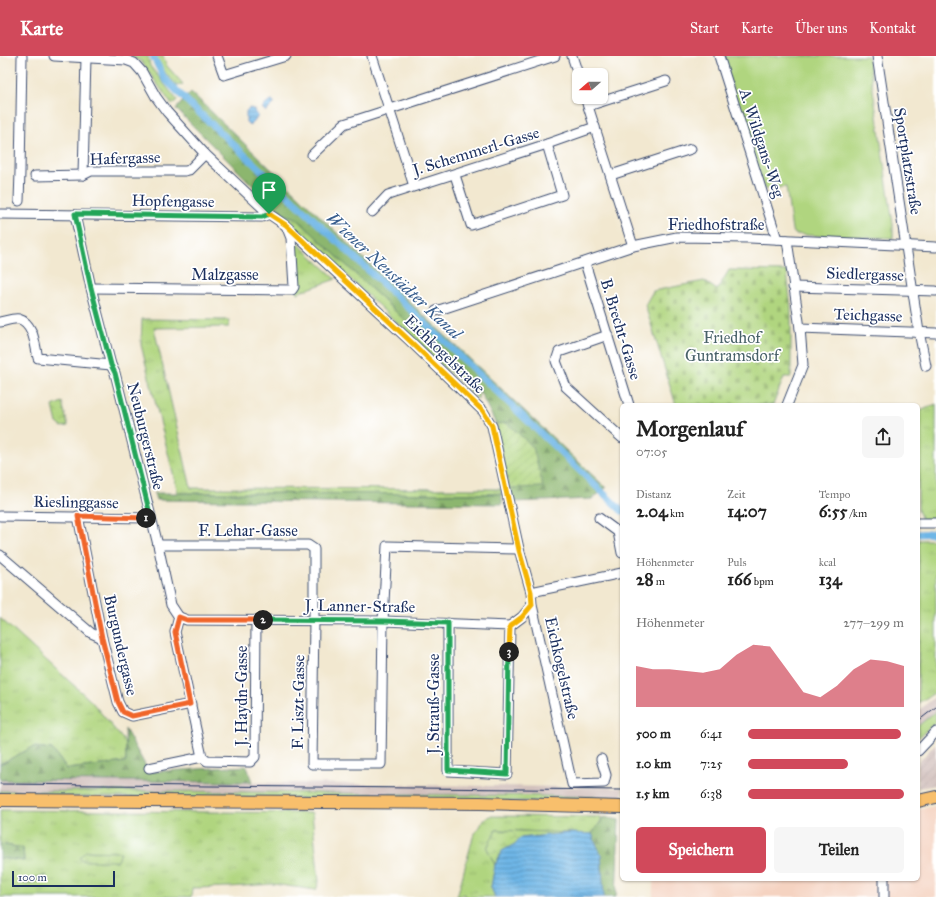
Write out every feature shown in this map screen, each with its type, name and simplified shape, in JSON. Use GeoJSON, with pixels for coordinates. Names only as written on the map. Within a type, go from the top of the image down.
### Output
{"type":"FeatureCollection","features":[{"type":"Feature","properties":{"kind":"main road"},"geometry":{"type":"LineString","coordinates":[[920,801],[936,797]]}},
{"type":"Feature","properties":{"kind":"main road"},"geometry":{"type":"LineString","coordinates":[[0,800],[472,803],[620,807]]}},
{"type":"Feature","properties":{"kind":"street"},"geometry":{"type":"LineString","coordinates":[[19,201],[22,56]]}},
{"type":"Feature","properties":{"kind":"street","name":"Eichkogelstraße"},"geometry":{"type":"LineString","coordinates":[[54,56],[126,60],[134,63],[142,72],[156,97],[167,112],[205,154],[269,214],[286,225],[483,411],[492,426],[519,550],[531,592],[532,605],[572,784],[604,782],[606,775],[601,759]]}},
{"type":"Feature","properties":{"kind":"street"},"geometry":{"type":"LineString","coordinates":[[217,56],[224,75],[286,56]]}},
{"type":"Feature","properties":{"kind":"street"},"geometry":{"type":"LineString","coordinates":[[372,56],[414,186]]}},
{"type":"Feature","properties":{"kind":"street"},"geometry":{"type":"LineString","coordinates":[[312,155],[344,124],[555,56]]}},
{"type":"Feature","properties":{"kind":"street"},"geometry":{"type":"LineString","coordinates":[[572,56],[576,68]]}},
{"type":"Feature","properties":{"kind":"street","name":"A. Wildgans-Weg"},"geometry":{"type":"LineString","coordinates":[[719,56],[777,239]]}},
{"type":"Feature","properties":{"kind":"street","name":"Sportplatzstraße"},"geometry":{"type":"LineString","coordinates":[[877,56],[912,290],[926,366]]}},
{"type":"Feature","properties":{"kind":"street","name":"Hafergasse"},"geometry":{"type":"LineString","coordinates":[[86,58],[83,175],[91,171],[185,171],[189,170],[205,154]]}},
{"type":"Feature","properties":{"kind":"street"},"geometry":{"type":"LineString","coordinates":[[608,96],[666,81]]}},
{"type":"Feature","properties":{"kind":"street"},"geometry":{"type":"LineString","coordinates":[[588,104],[634,246]]}},
{"type":"Feature","properties":{"kind":"street","name":"J. Schemmerl-Gasse"},"geometry":{"type":"LineString","coordinates":[[372,212],[388,195],[454,175],[595,127]]}},
{"type":"Feature","properties":{"kind":"street"},"geometry":{"type":"LineString","coordinates":[[454,175],[471,225],[562,195],[547,144]]}},
{"type":"Feature","properties":{"kind":"street"},"geometry":{"type":"LineString","coordinates":[[611,175],[691,149]]}},
{"type":"Feature","properties":{"kind":"street"},"geometry":{"type":"LineString","coordinates":[[36,176],[83,175]]}},
{"type":"Feature","properties":{"kind":"street","name":"Hopfengasse"},"geometry":{"type":"LineString","coordinates":[[0,214],[262,217],[269,214]]}},
{"type":"Feature","properties":{"kind":"street","name":"Neuburgerstraße"},"geometry":{"type":"LineString","coordinates":[[75,214],[91,288],[111,365],[115,373],[158,545],[171,605],[179,617]]}},
{"type":"Feature","properties":{"kind":"street","name":"Malzgasse"},"geometry":{"type":"LineString","coordinates":[[91,288],[292,290],[294,287],[291,238],[286,225]]}},
{"type":"Feature","properties":{"kind":"street","name":"Friedhofstraße"},"geometry":{"type":"LineString","coordinates":[[436,311],[634,246],[677,237],[777,239],[936,246]]}},
{"type":"Feature","properties":{"kind":"street"},"geometry":{"type":"LineString","coordinates":[[786,240],[800,328],[803,365],[787,403]]}},
{"type":"Feature","properties":{"kind":"street","name":"B. Brecht-Gasse"},"geometry":{"type":"LineString","coordinates":[[585,262],[628,403]]}},
{"type":"Feature","properties":{"kind":"street","name":"Siedlergasse"},"geometry":{"type":"LineString","coordinates":[[793,287],[936,291]]}},
{"type":"Feature","properties":{"kind":"street"},"geometry":{"type":"LineString","coordinates":[[0,322],[19,319],[25,322],[30,327],[38,358],[111,365]]}},
{"type":"Feature","properties":{"kind":"street","name":"Teichgasse"},"geometry":{"type":"LineString","coordinates":[[800,328],[936,333]]}},
{"type":"Feature","properties":{"kind":"street"},"geometry":{"type":"LineString","coordinates":[[608,335],[559,352],[556,362],[566,387],[620,436]]}},
{"type":"Feature","properties":{"kind":"street","name":"Rieslinggasse"},"geometry":{"type":"LineString","coordinates":[[0,516],[151,518]]}},
{"type":"Feature","properties":{"kind":"street","name":"Burgundergasse"},"geometry":{"type":"LineString","coordinates":[[78,516],[102,638],[118,702],[123,712],[132,716],[190,704]]}},
{"type":"Feature","properties":{"kind":"street"},"geometry":{"type":"LineString","coordinates":[[599,518],[618,532],[620,542]]}},
{"type":"Feature","properties":{"kind":"street"},"geometry":{"type":"LineString","coordinates":[[920,524],[936,523]]}},
{"type":"Feature","properties":{"kind":"street","name":"F. Lehar-Gasse"},"geometry":{"type":"LineString","coordinates":[[158,545],[308,545],[314,549],[314,620]]}},
{"type":"Feature","properties":{"kind":"street"},"geometry":{"type":"LineString","coordinates":[[383,621],[387,546],[519,550]]}},
{"type":"Feature","properties":{"kind":"street"},"geometry":{"type":"LineString","coordinates":[[0,555],[91,633],[102,638]]}},
{"type":"Feature","properties":{"kind":"street"},"geometry":{"type":"LineString","coordinates":[[531,592],[620,573]]}},
{"type":"Feature","properties":{"kind":"street"},"geometry":{"type":"LineString","coordinates":[[510,626],[522,617],[532,605]]}},
{"type":"Feature","properties":{"kind":"street"},"geometry":{"type":"LineString","coordinates":[[179,617],[175,632],[202,757]]}},
{"type":"Feature","properties":{"kind":"street","name":"J. Lanner-Straße"},"geometry":{"type":"LineString","coordinates":[[179,617],[187,620],[383,621],[510,626]]}},
{"type":"Feature","properties":{"kind":"street","name":"J. Haydn-Gasse"},"geometry":{"type":"LineString","coordinates":[[149,768],[202,757],[207,761],[250,762],[255,757],[256,620]]}},
{"type":"Feature","properties":{"kind":"street","name":"F. Liszt-Gasse"},"geometry":{"type":"LineString","coordinates":[[314,620],[312,764],[381,764],[383,621]]}},
{"type":"Feature","properties":{"kind":"street","name":"J. Strauß-Gasse"},"geometry":{"type":"LineString","coordinates":[[448,623],[448,770],[507,774],[510,626]]}},
{"type":"Feature","properties":{"kind":"street"},"geometry":{"type":"LineString","coordinates":[[920,749],[936,732]]}},
{"type":"Feature","properties":{"kind":"street"},"geometry":{"type":"LineString","coordinates":[[884,881],[884,897]]}},
{"type":"Feature","properties":{"kind":"shaded area"},"geometry":{"type":"Polygon","coordinates":[[[936,696],[936,711],[920,724],[920,709],[936,696]]]}},
{"type":"Feature","properties":{"kind":"shaded area"},"geometry":{"type":"Polygon","coordinates":[[[936,743],[936,785],[920,788],[920,761],[936,743]]]}},
{"type":"Feature","properties":{"kind":"shaded area"},"geometry":{"type":"Polygon","coordinates":[[[0,780],[169,781],[620,788],[620,797],[168,791],[0,791],[0,780]]]}},
{"type":"Feature","properties":{"kind":"shaded area"},"geometry":{"type":"Polygon","coordinates":[[[936,806],[936,897],[653,897],[653,881],[920,881],[920,810],[936,806]]]}},
{"type":"Feature","properties":{"kind":"green space"},"geometry":{"type":"Polygon","coordinates":[[[125,56],[148,56],[150,66],[177,100],[172,105],[141,61],[125,56]]]}},
{"type":"Feature","properties":{"kind":"green space"},"geometry":{"type":"Polygon","coordinates":[[[155,56],[163,56],[167,66],[183,84],[177,86],[166,74],[155,56]]]}},
{"type":"Feature","properties":{"kind":"green space"},"geometry":{"type":"Polygon","coordinates":[[[722,56],[868,56],[893,224],[893,238],[795,234],[792,230],[786,187],[764,189],[722,56]]]}},
{"type":"Feature","properties":{"kind":"green space"},"geometry":{"type":"Polygon","coordinates":[[[191,92],[360,255],[606,488],[592,499],[512,502],[509,488],[507,423],[496,424],[479,390],[296,218],[280,213],[176,109],[191,92]]]}},
{"type":"Feature","properties":{"kind":"green space"},"geometry":{"type":"Polygon","coordinates":[[[280,213],[296,218],[479,390],[478,399],[280,213]]]}},
{"type":"Feature","properties":{"kind":"green space"},"geometry":{"type":"Polygon","coordinates":[[[294,240],[336,279],[297,293],[294,240]]]}},
{"type":"Feature","properties":{"kind":"green space","name":"Friedhof Guntramsdorf"},"geometry":{"type":"Polygon","coordinates":[[[729,270],[787,271],[791,308],[791,377],[784,377],[774,403],[675,403],[645,305],[653,291],[704,281],[717,290],[729,270]]]}},
{"type":"Feature","properties":{"kind":"green space"},"geometry":{"type":"Polygon","coordinates":[[[142,319],[229,320],[229,327],[154,328],[191,488],[501,489],[502,494],[178,493],[141,345],[142,319]]]}},
{"type":"Feature","properties":{"kind":"green space"},"geometry":{"type":"Polygon","coordinates":[[[62,402],[68,426],[62,427],[57,423],[53,406],[62,402]]]}},
{"type":"Feature","properties":{"kind":"green space"},"geometry":{"type":"Polygon","coordinates":[[[936,404],[936,517],[922,520],[920,515],[920,411],[936,404]]]}},
{"type":"Feature","properties":{"kind":"green space"},"geometry":{"type":"Polygon","coordinates":[[[507,423],[533,447],[543,487],[509,488],[496,424],[507,423]]]}},
{"type":"Feature","properties":{"kind":"green space"},"geometry":{"type":"Polygon","coordinates":[[[154,493],[502,494],[502,504],[156,500],[154,493]]]}},
{"type":"Feature","properties":{"kind":"green space"},"geometry":{"type":"Polygon","coordinates":[[[920,540],[936,540],[936,692],[920,702],[920,540]]]}},
{"type":"Feature","properties":{"kind":"green space"},"geometry":{"type":"Polygon","coordinates":[[[0,618],[91,701],[126,743],[126,762],[67,769],[52,749],[34,747],[0,764],[0,618]]]}},
{"type":"Feature","properties":{"kind":"green space"},"geometry":{"type":"Polygon","coordinates":[[[936,711],[936,722],[920,736],[920,724],[936,711]]]}},
{"type":"Feature","properties":{"kind":"green space"},"geometry":{"type":"Polygon","coordinates":[[[125,729],[149,772],[247,766],[252,782],[0,780],[0,764],[33,747],[52,749],[67,769],[126,762],[125,729]]]}},
{"type":"Feature","properties":{"kind":"green space"},"geometry":{"type":"Polygon","coordinates":[[[0,791],[168,791],[620,797],[620,802],[0,796],[0,791]]]}},
{"type":"Feature","properties":{"kind":"green space"},"geometry":{"type":"Polygon","coordinates":[[[0,810],[312,813],[319,882],[316,890],[273,884],[192,888],[191,897],[0,897],[0,858],[24,861],[23,848],[0,844],[0,810]]]}},
{"type":"Feature","properties":{"kind":"green space"},"geometry":{"type":"Polygon","coordinates":[[[489,816],[601,817],[601,821],[592,834],[496,830],[487,848],[495,865],[491,887],[495,897],[465,897],[465,894],[457,897],[473,837],[481,823],[489,816]]]}},
{"type":"Feature","properties":{"kind":"green space"},"geometry":{"type":"Polygon","coordinates":[[[604,817],[619,820],[616,897],[604,897],[601,855],[592,834],[604,817]]]}},
{"type":"Feature","properties":{"kind":"green space"},"geometry":{"type":"Polygon","coordinates":[[[496,830],[570,833],[520,838],[515,844],[502,851],[495,865],[487,848],[496,830]]]}},
{"type":"Feature","properties":{"kind":"green space"},"geometry":{"type":"Polygon","coordinates":[[[0,844],[23,848],[24,861],[0,858],[0,844]]]}},
{"type":"Feature","properties":{"kind":"green space"},"geometry":{"type":"Polygon","coordinates":[[[86,851],[121,852],[118,861],[84,861],[79,858],[86,851]]]}},
{"type":"Feature","properties":{"kind":"green space"},"geometry":{"type":"Polygon","coordinates":[[[46,875],[46,879],[27,884],[17,882],[46,875]]]}},
{"type":"Feature","properties":{"kind":"water"},"geometry":{"type":"Polygon","coordinates":[[[271,100],[275,103],[266,112],[262,108],[271,100]]]}},
{"type":"Feature","properties":{"kind":"water"},"geometry":{"type":"Polygon","coordinates":[[[251,108],[258,116],[254,122],[249,125],[246,122],[246,111],[251,108]]]}},
{"type":"Feature","properties":{"kind":"water"},"geometry":{"type":"Polygon","coordinates":[[[570,833],[592,834],[601,855],[604,897],[495,897],[491,887],[495,865],[502,851],[515,844],[520,838],[570,833]]]}},
{"type":"Feature","properties":{"kind":"waterway","name":"Wiener Neustädter Kanal"},"geometry":{"type":"LineString","coordinates":[[153,56],[164,78],[191,105],[441,338],[620,509]]}},
{"type":"Feature","properties":{"kind":"waterway","name":"Wiener Neustädter Kanal"},"geometry":{"type":"LineString","coordinates":[[920,534],[936,533]]}},
{"type":"Feature","properties":{"kind":"tram line"},"geometry":{"type":"LineString","coordinates":[[920,719],[936,707]]}},
{"type":"Feature","properties":{"kind":"tram line"},"geometry":{"type":"LineString","coordinates":[[0,784],[620,790]]}},
{"type":"Feature","properties":{"kind":"route"},"geometry":{"type":"LineString","coordinates":[[75,214],[262,217],[269,214],[286,225],[409,340],[483,411],[492,426],[519,550],[531,592],[532,605],[522,617],[510,626],[507,774],[448,770],[448,623],[314,620],[187,620],[179,617],[175,632],[190,704],[132,716],[123,712],[118,702],[102,638],[78,516],[151,518],[115,373],[111,365],[91,288],[75,214]]}}]}
